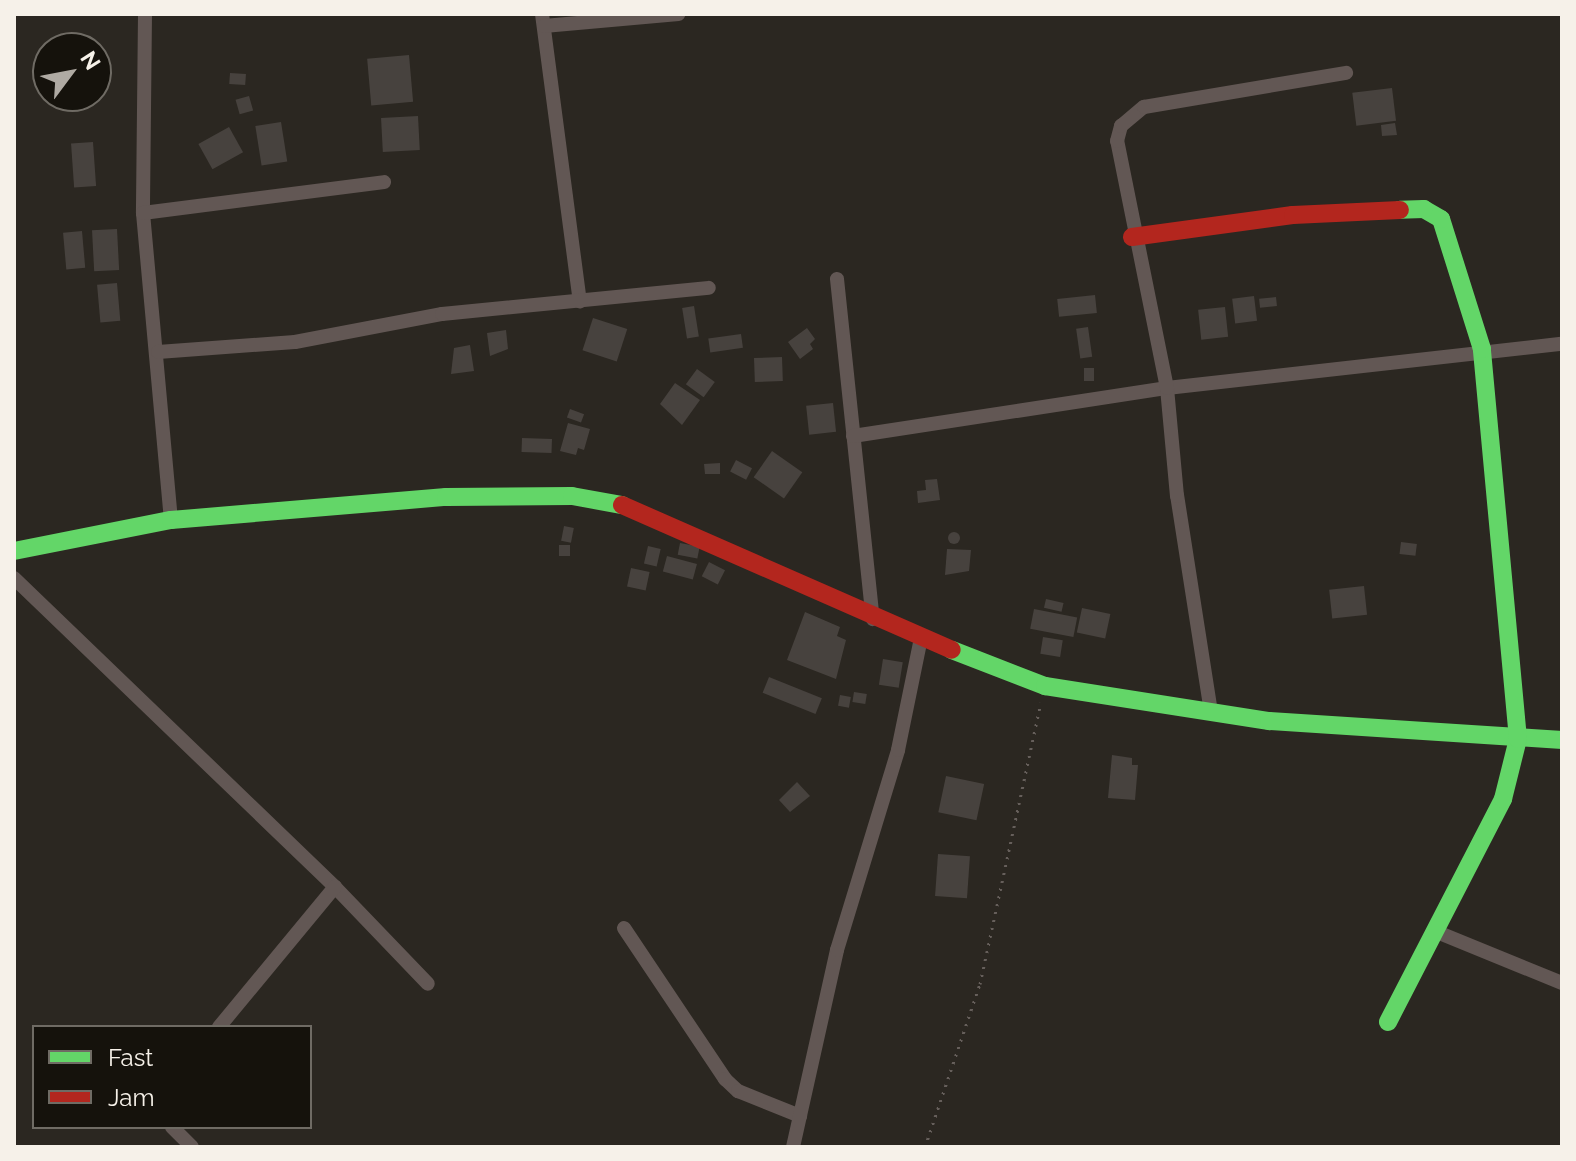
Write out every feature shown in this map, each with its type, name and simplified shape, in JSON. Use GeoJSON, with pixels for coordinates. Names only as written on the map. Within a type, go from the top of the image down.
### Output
{"type":"FeatureCollection","features":[{"type":"Feature","properties":{"kind":"main road"},"geometry":{"type":"LineString","coordinates":[[1132,237],[1293,215],[1434,212],[1468,292],[1482,349],[1518,739],[1503,799],[1388,1022]]}},
{"type":"Feature","properties":{"kind":"main road"},"geometry":{"type":"LineString","coordinates":[[14,551],[171,520],[446,497],[608,501],[655,517],[873,619],[1045,686],[1211,712],[1518,739],[1562,740]]}},
{"type":"Feature","properties":{"kind":"street"},"geometry":{"type":"LineString","coordinates":[[145,14],[143,213],[171,520]]}},
{"type":"Feature","properties":{"kind":"street"},"geometry":{"type":"LineString","coordinates":[[580,301],[543,20],[678,14]]}},
{"type":"Feature","properties":{"kind":"street"},"geometry":{"type":"LineString","coordinates":[[1211,712],[1177,496],[1167,388],[1132,237],[1117,141],[1129,115],[1144,107],[1346,73]]}},
{"type":"Feature","properties":{"kind":"street"},"geometry":{"type":"LineString","coordinates":[[143,213],[384,182]]}},
{"type":"Feature","properties":{"kind":"street"},"geometry":{"type":"LineString","coordinates":[[837,279],[873,619]]}},
{"type":"Feature","properties":{"kind":"street"},"geometry":{"type":"LineString","coordinates":[[158,352],[295,342],[394,321],[709,288]]}},
{"type":"Feature","properties":{"kind":"street"},"geometry":{"type":"LineString","coordinates":[[853,436],[1167,388],[1482,349],[1562,344]]}},
{"type":"Feature","properties":{"kind":"street"},"geometry":{"type":"LineString","coordinates":[[14,578],[335,887],[428,984]]}},
{"type":"Feature","properties":{"kind":"street"},"geometry":{"type":"LineString","coordinates":[[793,1147],[837,950],[898,750],[921,638]]}},
{"type":"Feature","properties":{"kind":"street"},"geometry":{"type":"LineString","coordinates":[[221,1025],[335,887]]}},
{"type":"Feature","properties":{"kind":"street"},"geometry":{"type":"LineString","coordinates":[[624,928],[725,1079],[738,1091],[800,1116]]}},
{"type":"Feature","properties":{"kind":"street"},"geometry":{"type":"LineString","coordinates":[[1437,932],[1562,983]]}},
{"type":"Feature","properties":{"kind":"street"},"geometry":{"type":"LineString","coordinates":[[174,1129],[192,1147]]}},
{"type":"Feature","properties":{"kind":"path"},"geometry":{"type":"LineString","coordinates":[[925,1147],[980,984],[1045,686]]}},
{"type":"Feature","properties":{"kind":"building"},"geometry":{"type":"Polygon","coordinates":[[[409,55],[413,102],[371,105],[367,59],[409,55]]]}},
{"type":"Feature","properties":{"kind":"building"},"geometry":{"type":"Polygon","coordinates":[[[230,73],[246,74],[245,85],[229,84],[230,73]]]}},
{"type":"Feature","properties":{"kind":"building"},"geometry":{"type":"Polygon","coordinates":[[[1392,88],[1396,121],[1356,126],[1352,93],[1392,88]]]}},
{"type":"Feature","properties":{"kind":"building"},"geometry":{"type":"Polygon","coordinates":[[[249,96],[253,110],[240,114],[236,100],[249,96]]]}},
{"type":"Feature","properties":{"kind":"building"},"geometry":{"type":"Polygon","coordinates":[[[418,116],[420,150],[383,152],[381,118],[418,116]]]}},
{"type":"Feature","properties":{"kind":"building"},"geometry":{"type":"Polygon","coordinates":[[[281,122],[287,162],[262,166],[255,126],[281,122]]]}},
{"type":"Feature","properties":{"kind":"building"},"geometry":{"type":"Polygon","coordinates":[[[1395,123],[1397,135],[1382,136],[1381,125],[1395,123]]]}},
{"type":"Feature","properties":{"kind":"building"},"geometry":{"type":"Polygon","coordinates":[[[229,127],[243,152],[212,169],[198,144],[229,127]]]}},
{"type":"Feature","properties":{"kind":"building"},"geometry":{"type":"Polygon","coordinates":[[[93,142],[96,186],[74,187],[71,144],[93,142]]]}},
{"type":"Feature","properties":{"kind":"building"},"geometry":{"type":"Polygon","coordinates":[[[117,229],[119,270],[94,271],[92,230],[117,229]]]}},
{"type":"Feature","properties":{"kind":"building"},"geometry":{"type":"Polygon","coordinates":[[[82,231],[85,268],[66,270],[63,233],[82,231]]]}},
{"type":"Feature","properties":{"kind":"building"},"geometry":{"type":"Polygon","coordinates":[[[117,283],[120,321],[100,323],[97,285],[117,283]]]}},
{"type":"Feature","properties":{"kind":"building"},"geometry":{"type":"Polygon","coordinates":[[[1095,295],[1097,313],[1059,317],[1057,299],[1095,295]]]}},
{"type":"Feature","properties":{"kind":"building"},"geometry":{"type":"Polygon","coordinates":[[[1254,296],[1257,321],[1235,323],[1232,299],[1254,296]]]}},
{"type":"Feature","properties":{"kind":"building"},"geometry":{"type":"Polygon","coordinates":[[[1276,297],[1277,306],[1260,308],[1259,299],[1276,297]]]}},
{"type":"Feature","properties":{"kind":"building"},"geometry":{"type":"Polygon","coordinates":[[[694,306],[699,337],[687,338],[682,308],[694,306]]]}},
{"type":"Feature","properties":{"kind":"building"},"geometry":{"type":"Polygon","coordinates":[[[1225,307],[1228,337],[1201,340],[1198,310],[1225,307]]]}},
{"type":"Feature","properties":{"kind":"building"},"geometry":{"type":"Polygon","coordinates":[[[593,318],[627,329],[617,361],[582,350],[593,318]]]}},
{"type":"Feature","properties":{"kind":"building"},"geometry":{"type":"Polygon","coordinates":[[[1088,327],[1092,357],[1080,358],[1076,329],[1088,327]]]}},
{"type":"Feature","properties":{"kind":"building"},"geometry":{"type":"Polygon","coordinates":[[[807,328],[815,339],[810,344],[813,349],[800,359],[788,342],[807,328]]]}},
{"type":"Feature","properties":{"kind":"building"},"geometry":{"type":"Polygon","coordinates":[[[506,330],[508,349],[490,356],[487,333],[506,330]]]}},
{"type":"Feature","properties":{"kind":"building"},"geometry":{"type":"Polygon","coordinates":[[[741,334],[743,348],[710,352],[708,339],[741,334]]]}},
{"type":"Feature","properties":{"kind":"building"},"geometry":{"type":"Polygon","coordinates":[[[470,345],[474,371],[451,374],[454,348],[470,345]]]}},
{"type":"Feature","properties":{"kind":"building"},"geometry":{"type":"Polygon","coordinates":[[[782,357],[783,381],[755,382],[754,358],[782,357]]]}},
{"type":"Feature","properties":{"kind":"building"},"geometry":{"type":"Polygon","coordinates":[[[1084,368],[1094,368],[1094,381],[1084,381],[1084,368]]]}},
{"type":"Feature","properties":{"kind":"building"},"geometry":{"type":"Polygon","coordinates":[[[697,369],[715,382],[704,397],[686,384],[697,369]]]}},
{"type":"Feature","properties":{"kind":"building"},"geometry":{"type":"Polygon","coordinates":[[[675,383],[700,400],[682,425],[660,404],[675,383]]]}},
{"type":"Feature","properties":{"kind":"building"},"geometry":{"type":"Polygon","coordinates":[[[833,403],[836,432],[809,435],[806,406],[833,403]]]}},
{"type":"Feature","properties":{"kind":"building"},"geometry":{"type":"Polygon","coordinates":[[[570,409],[584,414],[581,423],[567,417],[570,409]]]}},
{"type":"Feature","properties":{"kind":"building"},"geometry":{"type":"Polygon","coordinates":[[[568,423],[590,429],[584,450],[578,448],[576,455],[560,451],[568,423]]]}},
{"type":"Feature","properties":{"kind":"building"},"geometry":{"type":"Polygon","coordinates":[[[522,438],[552,439],[551,453],[522,452],[522,438]]]}},
{"type":"Feature","properties":{"kind":"building"},"geometry":{"type":"Polygon","coordinates":[[[772,451],[802,472],[784,498],[754,477],[772,451]]]}},
{"type":"Feature","properties":{"kind":"building"},"geometry":{"type":"Polygon","coordinates":[[[736,460],[752,468],[746,480],[730,472],[736,460]]]}},
{"type":"Feature","properties":{"kind":"building"},"geometry":{"type":"Polygon","coordinates":[[[720,463],[720,474],[705,474],[704,464],[720,463]]]}},
{"type":"Feature","properties":{"kind":"building"},"geometry":{"type":"Polygon","coordinates":[[[937,479],[940,500],[918,503],[917,491],[926,490],[925,480],[937,479]]]}},
{"type":"Feature","properties":{"kind":"building"},"geometry":{"type":"Polygon","coordinates":[[[564,526],[574,528],[571,543],[561,541],[564,526]]]}},
{"type":"Feature","properties":{"kind":"building"},"geometry":{"type":"Polygon","coordinates":[[[954,532],[960,538],[954,544],[948,538],[954,532]]]}},
{"type":"Feature","properties":{"kind":"building"},"geometry":{"type":"Polygon","coordinates":[[[1401,542],[1417,544],[1415,556],[1400,554],[1401,542]]]}},
{"type":"Feature","properties":{"kind":"building"},"geometry":{"type":"Polygon","coordinates":[[[680,543],[700,547],[697,559],[678,555],[680,543]]]}},
{"type":"Feature","properties":{"kind":"building"},"geometry":{"type":"Polygon","coordinates":[[[559,545],[570,545],[570,556],[559,556],[559,545]]]}},
{"type":"Feature","properties":{"kind":"building"},"geometry":{"type":"Polygon","coordinates":[[[648,546],[661,549],[657,566],[644,564],[648,546]]]}},
{"type":"Feature","properties":{"kind":"building"},"geometry":{"type":"Polygon","coordinates":[[[947,549],[971,550],[969,571],[945,575],[947,549]]]}},
{"type":"Feature","properties":{"kind":"building"},"geometry":{"type":"Polygon","coordinates":[[[667,556],[697,564],[693,579],[663,571],[667,556]]]}},
{"type":"Feature","properties":{"kind":"building"},"geometry":{"type":"Polygon","coordinates":[[[709,562],[725,570],[718,584],[702,576],[709,562]]]}},
{"type":"Feature","properties":{"kind":"building"},"geometry":{"type":"Polygon","coordinates":[[[631,568],[650,572],[646,591],[627,587],[631,568]]]}},
{"type":"Feature","properties":{"kind":"building"},"geometry":{"type":"Polygon","coordinates":[[[1364,586],[1367,615],[1332,618],[1329,590],[1364,586]]]}},
{"type":"Feature","properties":{"kind":"building"},"geometry":{"type":"Polygon","coordinates":[[[1046,599],[1064,603],[1062,612],[1044,608],[1046,599]]]}},
{"type":"Feature","properties":{"kind":"building"},"geometry":{"type":"Polygon","coordinates":[[[1082,608],[1110,614],[1105,638],[1077,632],[1082,608]]]}},
{"type":"Feature","properties":{"kind":"building"},"geometry":{"type":"Polygon","coordinates":[[[1034,609],[1077,617],[1073,637],[1030,629],[1034,609]]]}},
{"type":"Feature","properties":{"kind":"building"},"geometry":{"type":"Polygon","coordinates":[[[805,612],[840,627],[837,636],[846,640],[836,679],[787,660],[805,612]]]}},
{"type":"Feature","properties":{"kind":"building"},"geometry":{"type":"Polygon","coordinates":[[[1043,637],[1063,640],[1060,657],[1040,654],[1043,637]]]}},
{"type":"Feature","properties":{"kind":"building"},"geometry":{"type":"Polygon","coordinates":[[[883,659],[903,662],[899,688],[879,685],[883,659]]]}},
{"type":"Feature","properties":{"kind":"building"},"geometry":{"type":"Polygon","coordinates":[[[769,677],[822,698],[815,714],[763,693],[769,677]]]}},
{"type":"Feature","properties":{"kind":"building"},"geometry":{"type":"Polygon","coordinates":[[[854,692],[867,694],[865,704],[852,702],[854,692]]]}},
{"type":"Feature","properties":{"kind":"building"},"geometry":{"type":"Polygon","coordinates":[[[840,695],[851,697],[849,708],[838,706],[840,695]]]}},
{"type":"Feature","properties":{"kind":"building"},"geometry":{"type":"Polygon","coordinates":[[[1112,755],[1132,758],[1132,765],[1138,765],[1135,800],[1108,798],[1112,755]]]}},
{"type":"Feature","properties":{"kind":"building"},"geometry":{"type":"Polygon","coordinates":[[[946,776],[984,784],[976,820],[938,812],[946,776]]]}},
{"type":"Feature","properties":{"kind":"building"},"geometry":{"type":"Polygon","coordinates":[[[797,782],[810,796],[790,812],[779,800],[797,782]]]}},
{"type":"Feature","properties":{"kind":"building"},"geometry":{"type":"Polygon","coordinates":[[[938,854],[970,856],[967,898],[935,896],[938,854]]]}},
{"type":"Feature","properties":{"kind":"traffic: fast"},"geometry":{"type":"LineString","coordinates":[[1388,1022],[1503,799],[1518,739],[1482,349],[1441,219],[1424,209],[1400,210]]}},
{"type":"Feature","properties":{"kind":"traffic: fast"},"geometry":{"type":"LineString","coordinates":[[14,551],[171,520],[446,497],[572,496],[622,505]]}},
{"type":"Feature","properties":{"kind":"traffic: fast"},"geometry":{"type":"LineString","coordinates":[[952,650],[1045,686],[1269,721],[1562,740]]}},
{"type":"Feature","properties":{"kind":"traffic: jam"},"geometry":{"type":"LineString","coordinates":[[1132,237],[1293,215],[1400,210]]}},
{"type":"Feature","properties":{"kind":"traffic: jam"},"geometry":{"type":"LineString","coordinates":[[622,505],[952,650]]}}]}
